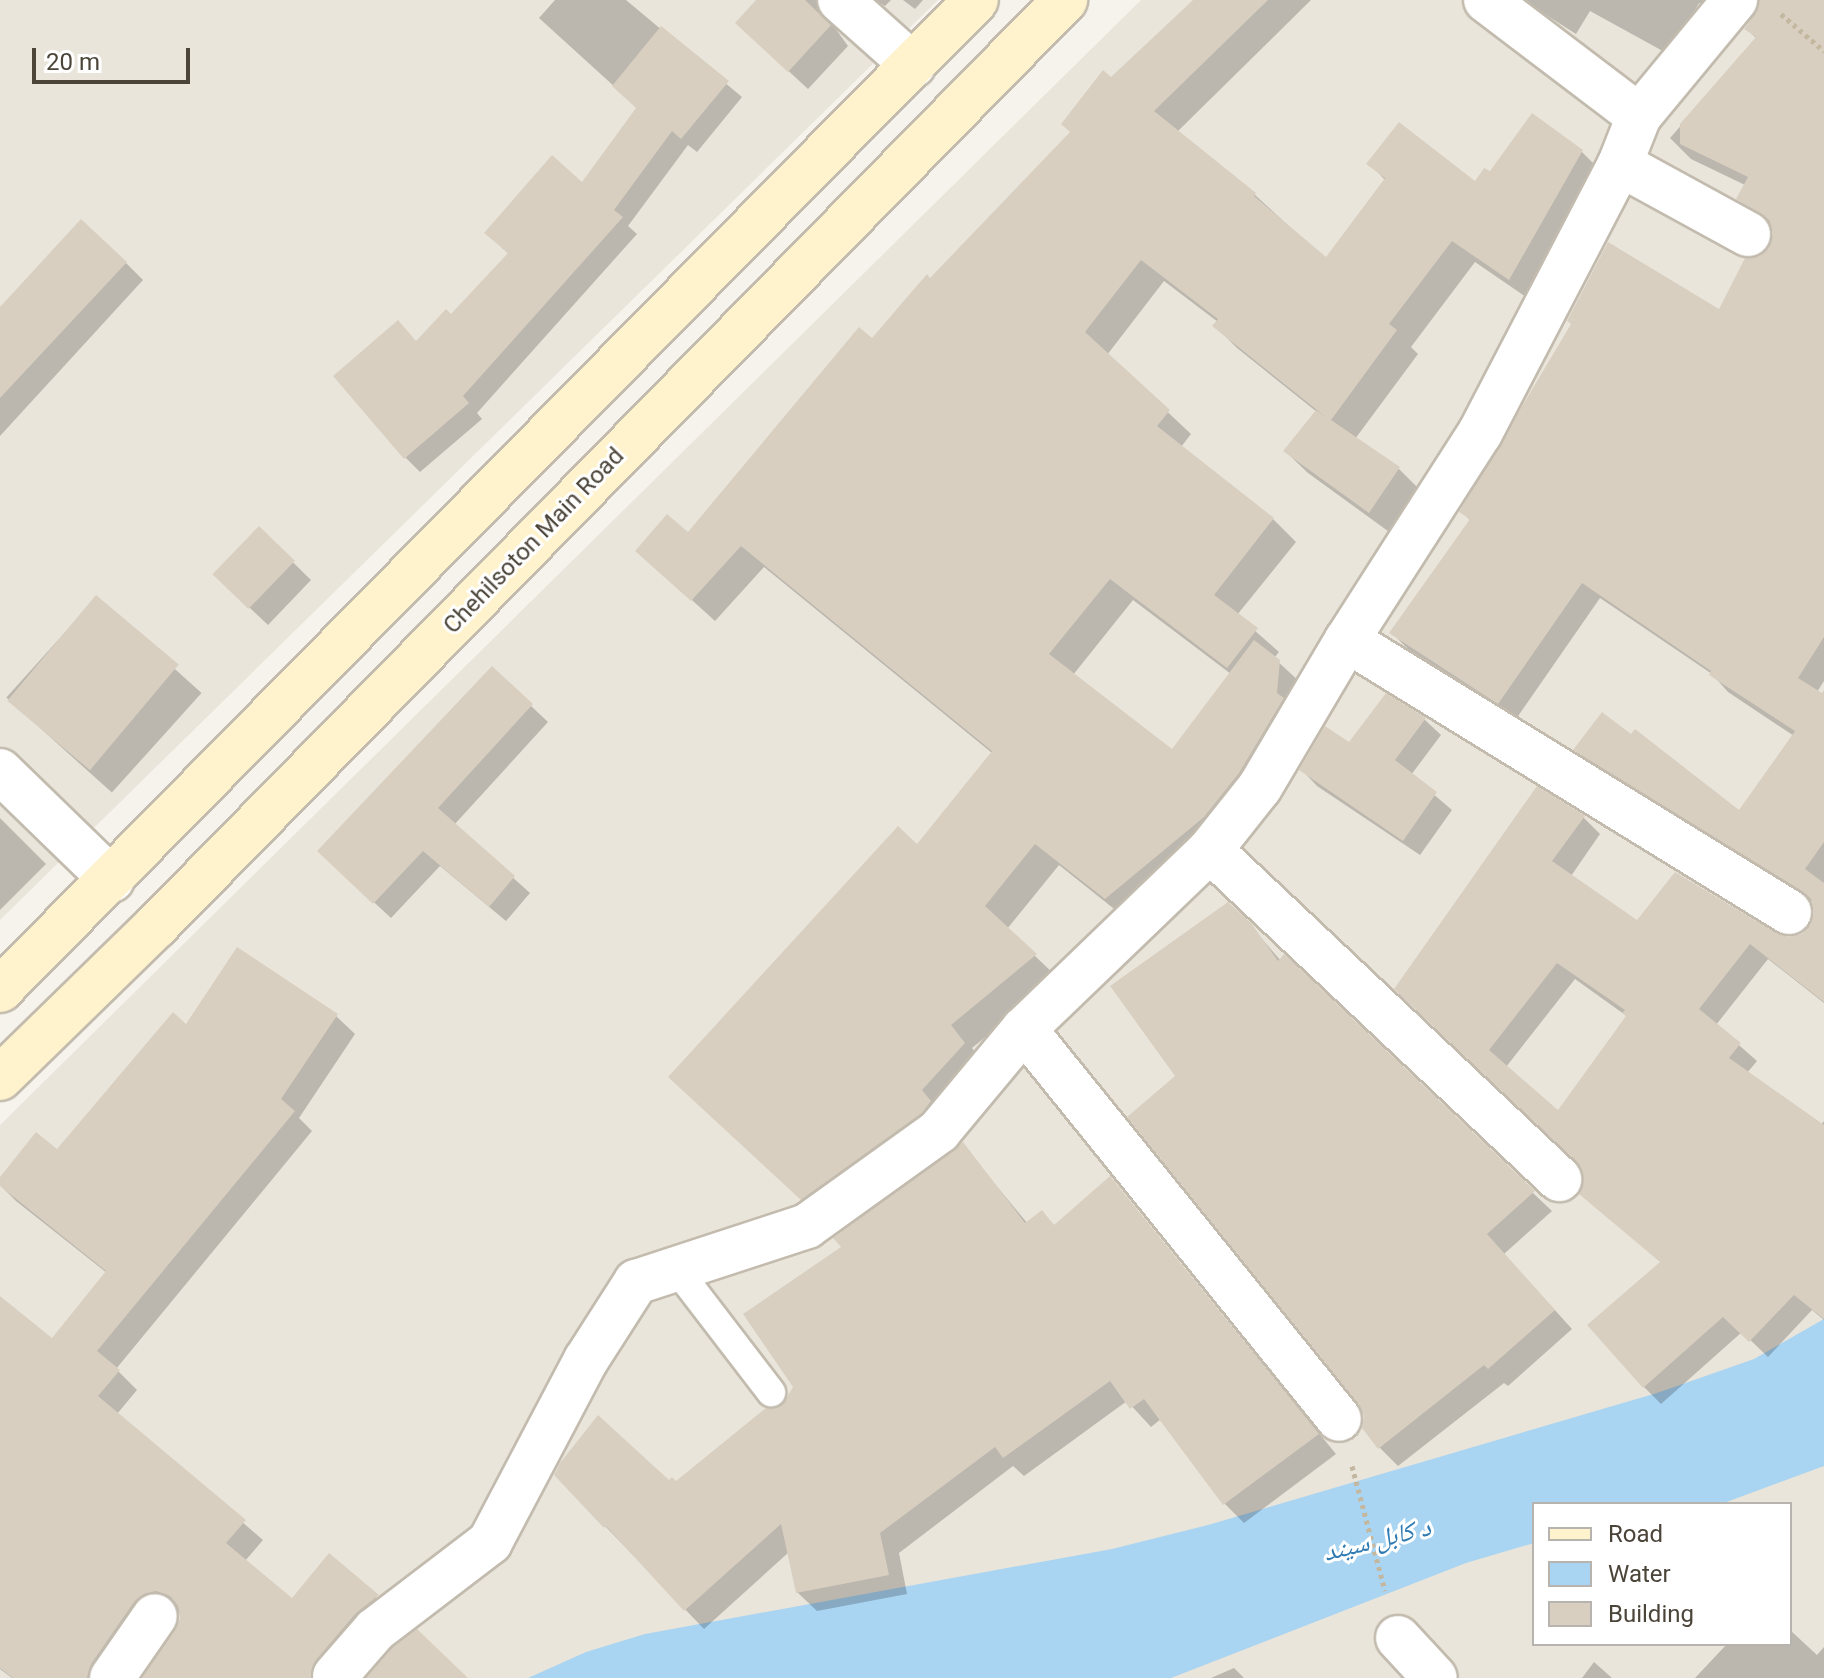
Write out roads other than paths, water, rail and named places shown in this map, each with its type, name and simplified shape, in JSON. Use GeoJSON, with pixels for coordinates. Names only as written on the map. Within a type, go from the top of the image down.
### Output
{"type":"FeatureCollection","features":[{"type":"Feature","properties":{"kind":"main road"},"geometry":{"type":"LineString","coordinates":[[0,990],[112,880],[976,0]]}},
{"type":"Feature","properties":{"kind":"main road","name":"Chehilsoton Main Road"},"geometry":{"type":"LineString","coordinates":[[0,1078],[156,926],[1065,0]]}},
{"type":"Feature","properties":{"kind":"street"},"geometry":{"type":"LineString","coordinates":[[840,0],[913,65]]}},
{"type":"Feature","properties":{"kind":"street"},"geometry":{"type":"LineString","coordinates":[[1486,0],[1639,116]]}},
{"type":"Feature","properties":{"kind":"street"},"geometry":{"type":"LineString","coordinates":[[335,1676],[375,1630],[490,1542],[586,1360],[636,1282],[807,1226],[939,1131],[1024,1029],[1210,850],[1260,787],[1347,640],[1480,433],[1620,164],[1639,116],[1735,0]]}},
{"type":"Feature","properties":{"kind":"street"},"geometry":{"type":"LineString","coordinates":[[1620,164],[1748,234]]}},
{"type":"Feature","properties":{"kind":"street"},"geometry":{"type":"LineString","coordinates":[[1347,640],[1789,912]]}},
{"type":"Feature","properties":{"kind":"street"},"geometry":{"type":"LineString","coordinates":[[0,771],[112,880]]}},
{"type":"Feature","properties":{"kind":"street"},"geometry":{"type":"LineString","coordinates":[[1210,850],[1559,1179]]}},
{"type":"Feature","properties":{"kind":"street"},"geometry":{"type":"LineString","coordinates":[[1024,1029],[1339,1419]]}},
{"type":"Feature","properties":{"kind":"street"},"geometry":{"type":"LineString","coordinates":[[112,1678],[155,1616]]}},
{"type":"Feature","properties":{"kind":"street"},"geometry":{"type":"LineString","coordinates":[[1398,1638],[1435,1678]]}},
{"type":"Feature","properties":{"kind":"lane"},"geometry":{"type":"LineString","coordinates":[[675,1267],[771,1392]]}},
{"type":"Feature","properties":{"kind":"water","name":"د کابل سيند"},"geometry":{"type":"Polygon","coordinates":[[[1824,1319],[1824,1466],[1726,1502],[1532,1502],[1532,1544],[1466,1563],[1171,1678],[528,1678],[586,1652],[645,1634],[1112,1549],[1208,1525],[1657,1393],[1754,1359],[1824,1319]]]}}]}
